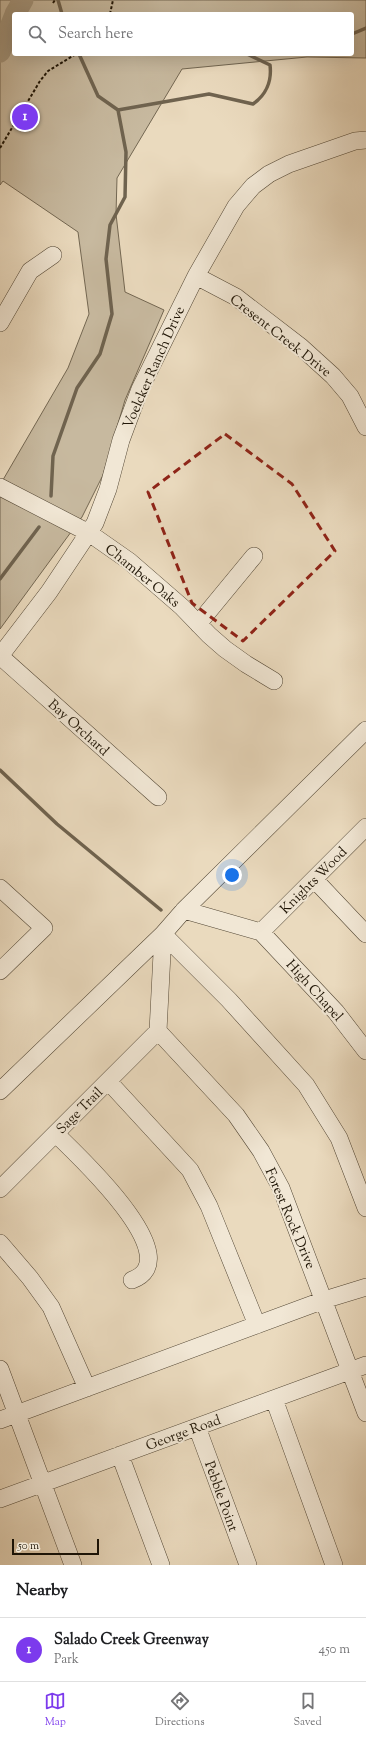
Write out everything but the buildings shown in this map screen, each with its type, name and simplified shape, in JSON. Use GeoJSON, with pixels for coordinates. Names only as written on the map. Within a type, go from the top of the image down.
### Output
{"type":"FeatureCollection","features":[{"type":"Feature","properties":{"kind":"street","name":"Voelcker Ranch Drive"},"geometry":{"type":"LineString","coordinates":[[0,656],[49,592],[90,533],[108,490],[121,440],[140,389],[196,276],[236,206],[253,186],[269,174],[289,164],[355,141],[366,140]]}},
{"type":"Feature","properties":{"kind":"street"},"geometry":{"type":"LineString","coordinates":[[0,322],[30,271],[53,255]]}},
{"type":"Feature","properties":{"kind":"street","name":"Cresent Creek Drive"},"geometry":{"type":"LineString","coordinates":[[196,276],[236,296],[334,376],[350,396],[366,427]]}},
{"type":"Feature","properties":{"kind":"street","name":"Chamber Oaks"},"geometry":{"type":"LineString","coordinates":[[0,487],[90,533],[129,561],[182,607],[198,624],[246,664],[274,681]]}},
{"type":"Feature","properties":{"kind":"street"},"geometry":{"type":"LineString","coordinates":[[198,624],[254,556]]}},
{"type":"Feature","properties":{"kind":"street","name":"Bay Orchard"},"geometry":{"type":"LineString","coordinates":[[0,656],[158,797]]}},
{"type":"Feature","properties":{"kind":"street"},"geometry":{"type":"LineString","coordinates":[[0,1091],[163,934],[184,910],[363,740]]}},
{"type":"Feature","properties":{"kind":"street","name":"Knights Wood"},"geometry":{"type":"LineString","coordinates":[[261,932],[366,829]]}},
{"type":"Feature","properties":{"kind":"street"},"geometry":{"type":"LineString","coordinates":[[314,879],[366,934]]}},
{"type":"Feature","properties":{"kind":"street"},"geometry":{"type":"LineString","coordinates":[[0,888],[44,928],[0,971]]}},
{"type":"Feature","properties":{"kind":"street"},"geometry":{"type":"LineString","coordinates":[[184,910],[261,932]]}},
{"type":"Feature","properties":{"kind":"street","name":"High Chapel"},"geometry":{"type":"LineString","coordinates":[[261,932],[336,1012],[366,1051]]}},
{"type":"Feature","properties":{"kind":"street"},"geometry":{"type":"LineString","coordinates":[[158,1030],[163,934]]}},
{"type":"Feature","properties":{"kind":"street"},"geometry":{"type":"LineString","coordinates":[[163,934],[229,1000],[306,1085],[339,1138],[366,1208]]}},
{"type":"Feature","properties":{"kind":"street","name":"Sage Trail"},"geometry":{"type":"LineString","coordinates":[[0,1189],[158,1030]]}},
{"type":"Feature","properties":{"kind":"street","name":"Forest Rock Drive"},"geometry":{"type":"LineString","coordinates":[[158,1030],[236,1115],[261,1151],[282,1188],[324,1300],[358,1368],[366,1413]]}},
{"type":"Feature","properties":{"kind":"street"},"geometry":{"type":"LineString","coordinates":[[108,1081],[190,1170],[209,1206],[257,1325]]}},
{"type":"Feature","properties":{"kind":"street"},"geometry":{"type":"LineString","coordinates":[[56,1134],[110,1188],[131,1217],[143,1237],[147,1251],[146,1268],[139,1277],[132,1280]]}},
{"type":"Feature","properties":{"kind":"street"},"geometry":{"type":"LineString","coordinates":[[0,1243],[30,1278],[51,1307],[87,1388]]}},
{"type":"Feature","properties":{"kind":"street"},"geometry":{"type":"LineString","coordinates":[[0,1420],[18,1415],[324,1300],[366,1287]]}},
{"type":"Feature","properties":{"kind":"street","name":"George Road"},"geometry":{"type":"LineString","coordinates":[[0,1499],[358,1368]]}},
{"type":"Feature","properties":{"kind":"street"},"geometry":{"type":"LineString","coordinates":[[0,1369],[73,1565]]}},
{"type":"Feature","properties":{"kind":"street"},"geometry":{"type":"LineString","coordinates":[[274,1398],[334,1565]]}},
{"type":"Feature","properties":{"kind":"street","name":"Pebble Point"},"geometry":{"type":"LineString","coordinates":[[197,1427],[248,1565]]}},
{"type":"Feature","properties":{"kind":"street"},"geometry":{"type":"LineString","coordinates":[[120,1455],[161,1565]]}},
{"type":"Feature","properties":{"kind":"path"},"geometry":{"type":"LineString","coordinates":[[110,12],[113,0]]}},
{"type":"Feature","properties":{"kind":"path"},"geometry":{"type":"LineString","coordinates":[[0,148],[40,81],[48,71],[72,56]]}},
{"type":"Feature","properties":{"kind":"highlighted area"},"geometry":{"type":"Polygon","coordinates":[[[225,434],[292,484],[335,551],[243,641],[192,603],[148,492],[225,434]]]}},
{"type":"Feature","properties":{"kind":"shaded area"},"geometry":{"type":"Polygon","coordinates":[[[0,0],[366,0],[366,58],[307,57],[182,69],[117,178],[116,214],[125,292],[164,310],[125,400],[103,475],[82,517],[0,629],[0,485],[68,368],[89,314],[78,232],[3,181],[0,185],[0,0]]]}},
{"type":"Feature","properties":{"kind":"waterway"},"geometry":{"type":"LineString","coordinates":[[16,12],[23,0]]}},
{"type":"Feature","properties":{"kind":"waterway"},"geometry":{"type":"LineString","coordinates":[[58,0],[61,12]]}},
{"type":"Feature","properties":{"kind":"waterway"},"geometry":{"type":"LineString","coordinates":[[0,52],[12,22]]}},
{"type":"Feature","properties":{"kind":"waterway"},"geometry":{"type":"LineString","coordinates":[[354,33],[366,28]]}},
{"type":"Feature","properties":{"kind":"waterway"},"geometry":{"type":"LineString","coordinates":[[51,496],[53,456],[77,388],[100,354],[112,314],[106,259],[110,225],[125,197],[126,152],[118,110],[98,96],[80,56]]}},
{"type":"Feature","properties":{"kind":"waterway"},"geometry":{"type":"LineString","coordinates":[[118,110],[209,94],[253,104],[265,92],[270,77],[270,65],[251,56]]}},
{"type":"Feature","properties":{"kind":"waterway"},"geometry":{"type":"LineString","coordinates":[[0,579],[39,527]]}},
{"type":"Feature","properties":{"kind":"waterway"},"geometry":{"type":"LineString","coordinates":[[0,770],[57,824],[161,910]]}},
{"type":"Feature","properties":{"kind":"place","name":"Salado Creek Greenway"},"geometry":{"type":"Point","coordinates":[25,117]}}]}
